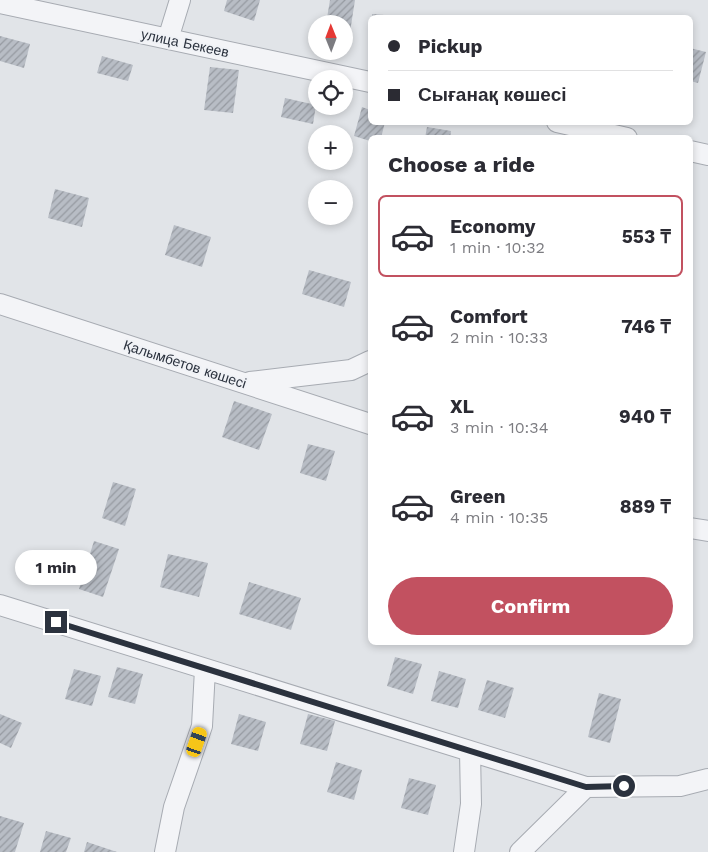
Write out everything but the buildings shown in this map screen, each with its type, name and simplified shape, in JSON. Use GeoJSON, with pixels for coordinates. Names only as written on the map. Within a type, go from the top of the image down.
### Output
{"type":"FeatureCollection","features":[{"type":"Feature","properties":{"kind":"street"},"geometry":{"type":"LineString","coordinates":[[168,39],[180,0]]}},
{"type":"Feature","properties":{"kind":"street","name":"улица Бекеев"},"geometry":{"type":"LineString","coordinates":[[0,3],[368,82]]}},
{"type":"Feature","properties":{"kind":"street"},"geometry":{"type":"LineString","coordinates":[[571,125],[614,135]]}},
{"type":"Feature","properties":{"kind":"street"},"geometry":{"type":"LineString","coordinates":[[693,152],[708,155]]}},
{"type":"Feature","properties":{"kind":"street","name":"Қалымбетов көшесі"},"geometry":{"type":"LineString","coordinates":[[0,304],[368,423]]}},
{"type":"Feature","properties":{"kind":"street"},"geometry":{"type":"LineString","coordinates":[[243,383],[351,370],[368,362]]}},
{"type":"Feature","properties":{"kind":"street"},"geometry":{"type":"LineString","coordinates":[[693,529],[708,532]]}},
{"type":"Feature","properties":{"kind":"street"},"geometry":{"type":"LineString","coordinates":[[0,605],[586,787],[680,786],[708,779]]}},
{"type":"Feature","properties":{"kind":"street"},"geometry":{"type":"LineString","coordinates":[[165,852],[174,807],[202,726],[205,668]]}},
{"type":"Feature","properties":{"kind":"street"},"geometry":{"type":"LineString","coordinates":[[464,852],[472,804],[470,751]]}},
{"type":"Feature","properties":{"kind":"street"},"geometry":{"type":"LineString","coordinates":[[520,852],[586,787]]}},
{"type":"Feature","properties":{"kind":"route"},"geometry":{"type":"LineString","coordinates":[[56,622],[586,787],[624,786]]}}]}
